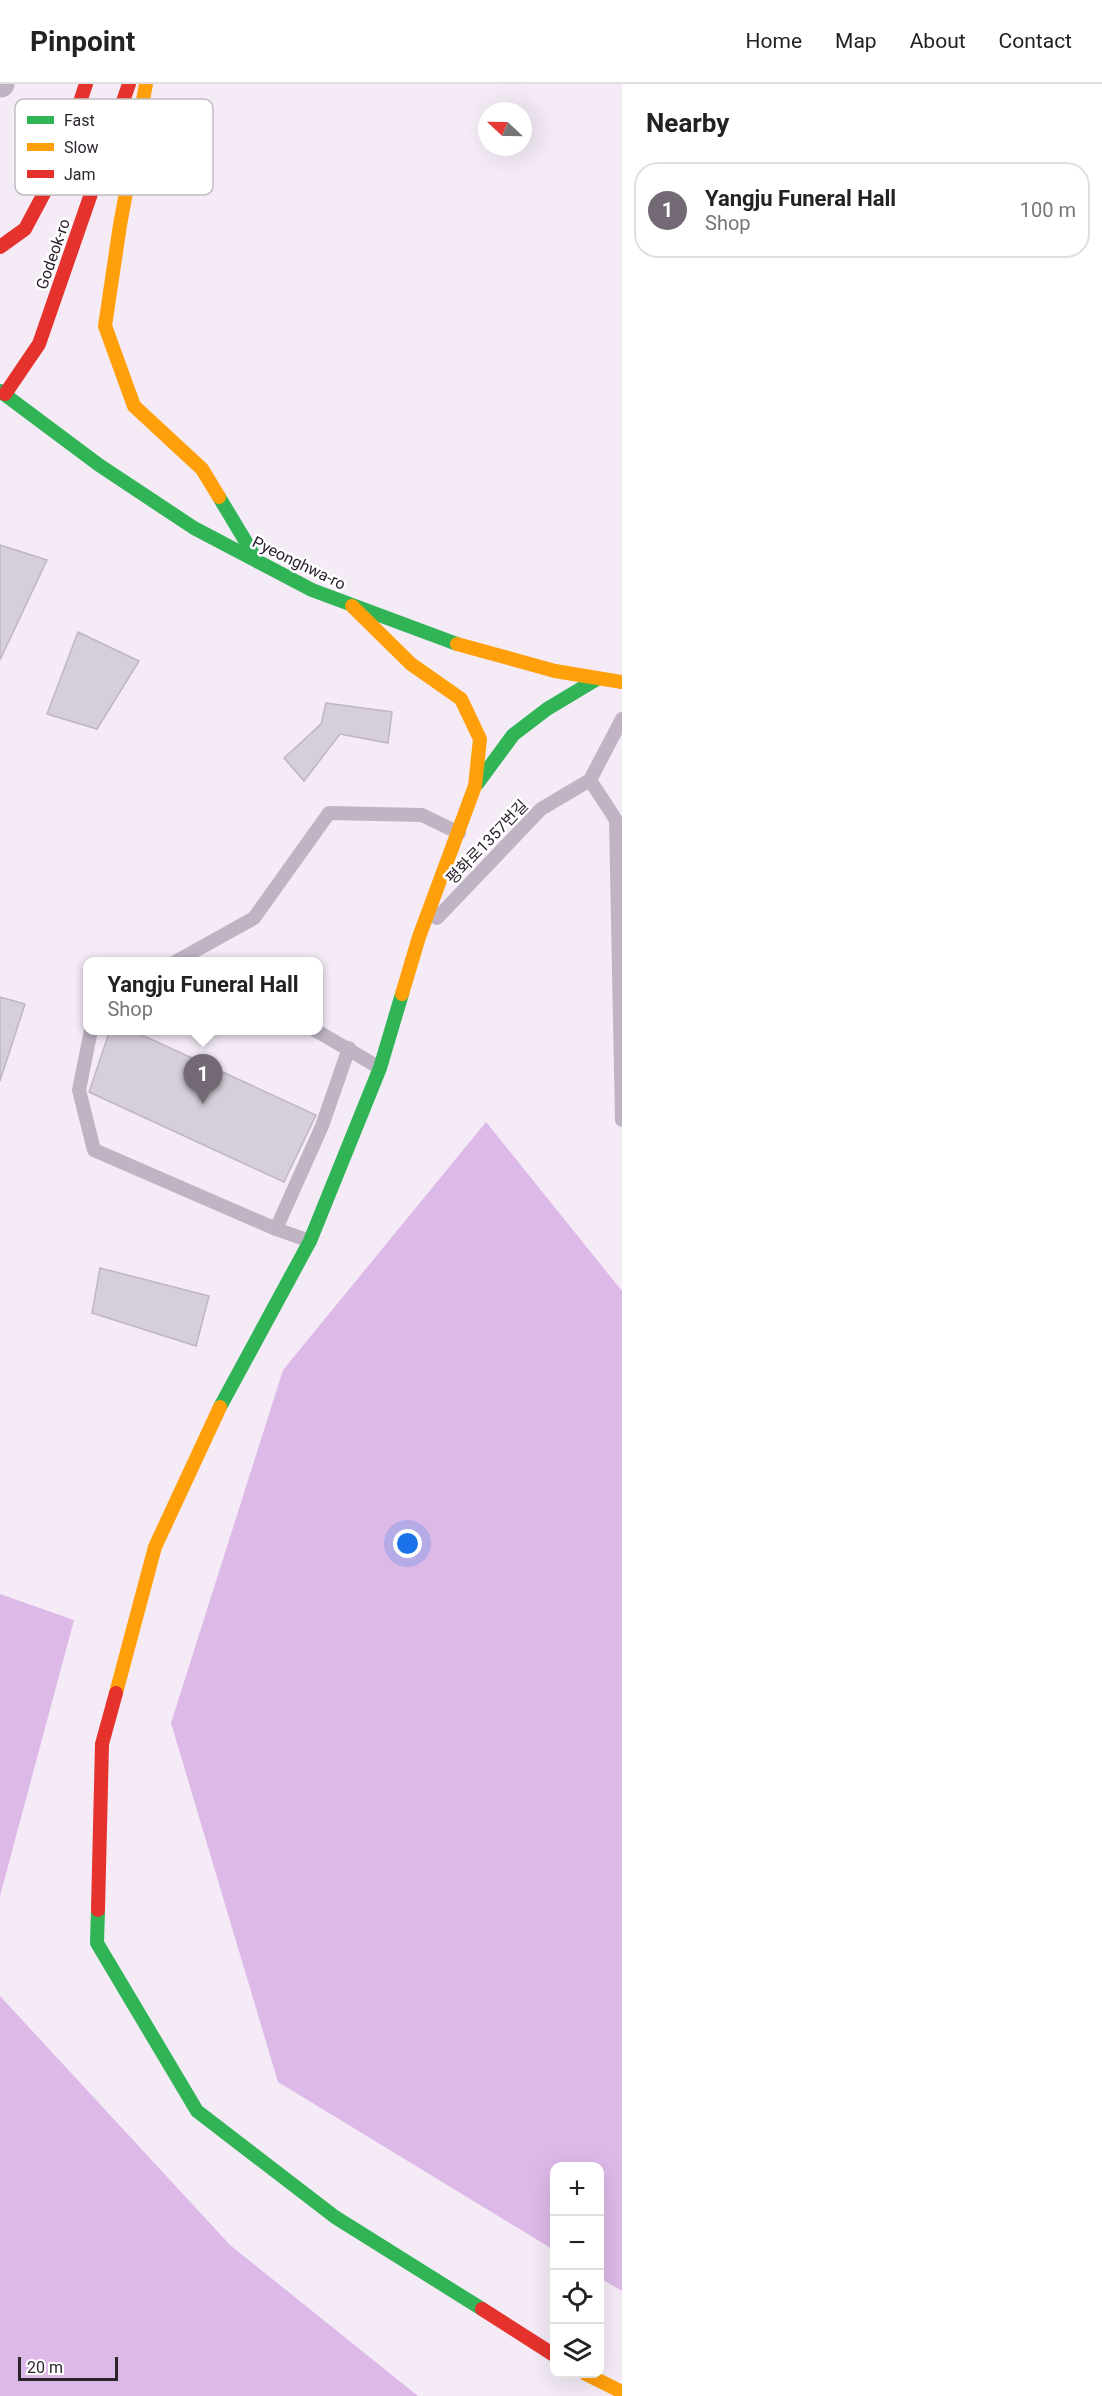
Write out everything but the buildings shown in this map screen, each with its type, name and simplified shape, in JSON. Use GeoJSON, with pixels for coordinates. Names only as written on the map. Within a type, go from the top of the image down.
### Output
{"type":"FeatureCollection","features":[{"type":"Feature","properties":{"kind":"main road"},"geometry":{"type":"LineString","coordinates":[[81,99],[86,84]]}},
{"type":"Feature","properties":{"kind":"main road","name":"Godeok-ro"},"geometry":{"type":"LineString","coordinates":[[124,99],[129,84]]}},
{"type":"Feature","properties":{"kind":"main road"},"geometry":{"type":"LineString","coordinates":[[143,99],[146,84]]}},
{"type":"Feature","properties":{"kind":"main road"},"geometry":{"type":"LineString","coordinates":[[0,247],[26,229],[44,195]]}},
{"type":"Feature","properties":{"kind":"main road","name":"Godeok-ro"},"geometry":{"type":"LineString","coordinates":[[3,392],[39,344],[91,195]]}},
{"type":"Feature","properties":{"kind":"main road"},"geometry":{"type":"LineString","coordinates":[[126,195],[105,326],[134,406],[202,469],[258,562]]}},
{"type":"Feature","properties":{"kind":"main road","name":"Pyeonghwa-ro"},"geometry":{"type":"LineString","coordinates":[[3,392],[99,465],[194,528],[312,590],[393,622],[464,646],[555,671],[622,682]]}},
{"type":"Feature","properties":{"kind":"main road"},"geometry":{"type":"LineString","coordinates":[[352,606],[411,664],[461,699],[480,739],[476,786],[418,937],[380,1068],[310,1241],[215,1417],[155,1547],[102,1744],[97,1943],[197,2112],[335,2217],[550,2352]]}},
{"type":"Feature","properties":{"kind":"main road"},"geometry":{"type":"LineString","coordinates":[[476,786],[513,735],[547,709],[597,679]]}},
{"type":"Feature","properties":{"kind":"main road"},"geometry":{"type":"LineString","coordinates":[[595,2378],[622,2392]]}},
{"type":"Feature","properties":{"kind":"lane"},"geometry":{"type":"LineString","coordinates":[[0,409],[3,392]]}},
{"type":"Feature","properties":{"kind":"lane"},"geometry":{"type":"LineString","coordinates":[[622,719],[590,780],[619,820],[622,1120]]}},
{"type":"Feature","properties":{"kind":"lane","name":"평화로1357번길"},"geometry":{"type":"LineString","coordinates":[[418,937],[541,809],[590,780]]}},
{"type":"Feature","properties":{"kind":"lane"},"geometry":{"type":"LineString","coordinates":[[184,957],[254,918],[329,813],[422,815],[459,833]]}},
{"type":"Feature","properties":{"kind":"lane"},"geometry":{"type":"LineString","coordinates":[[323,1034],[380,1068]]}},
{"type":"Feature","properties":{"kind":"lane"},"geometry":{"type":"LineString","coordinates":[[91,1035],[80,1090],[94,1149],[276,1229],[310,1241]]}},
{"type":"Feature","properties":{"kind":"lane"},"geometry":{"type":"LineString","coordinates":[[276,1229],[322,1126],[349,1048]]}},
{"type":"Feature","properties":{"kind":"shaded area"},"geometry":{"type":"Polygon","coordinates":[[[486,1122],[622,1291],[622,2291],[604,2280],[604,2162],[550,2162],[550,2248],[278,2082],[171,1723],[283,1370],[486,1122]]]}},
{"type":"Feature","properties":{"kind":"shaded area"},"geometry":{"type":"Polygon","coordinates":[[[0,1594],[74,1620],[0,1896],[0,1594]]]}},
{"type":"Feature","properties":{"kind":"shaded area"},"geometry":{"type":"Polygon","coordinates":[[[0,1996],[230,2245],[418,2396],[0,2396],[0,1996]]]}},
{"type":"Feature","properties":{"kind":"traffic: fast"},"geometry":{"type":"LineString","coordinates":[[0,391],[99,465],[194,528],[312,590],[457,644]]}},
{"type":"Feature","properties":{"kind":"traffic: fast"},"geometry":{"type":"LineString","coordinates":[[219,497],[258,562]]}},
{"type":"Feature","properties":{"kind":"traffic: fast"},"geometry":{"type":"LineString","coordinates":[[477,784],[513,735],[547,709],[597,679]]}},
{"type":"Feature","properties":{"kind":"traffic: fast"},"geometry":{"type":"LineString","coordinates":[[220,1407],[310,1241],[380,1068],[402,994]]}},
{"type":"Feature","properties":{"kind":"traffic: fast"},"geometry":{"type":"LineString","coordinates":[[98,1910],[97,1943],[197,2111],[335,2217],[482,2309]]}},
{"type":"Feature","properties":{"kind":"traffic: slow"},"geometry":{"type":"LineString","coordinates":[[143,99],[146,84]]}},
{"type":"Feature","properties":{"kind":"traffic: slow"},"geometry":{"type":"LineString","coordinates":[[126,195],[105,326],[134,406],[202,469],[219,497]]}},
{"type":"Feature","properties":{"kind":"traffic: slow"},"geometry":{"type":"LineString","coordinates":[[352,606],[411,664],[461,699],[480,739],[475,786],[419,937],[402,994]]}},
{"type":"Feature","properties":{"kind":"traffic: slow"},"geometry":{"type":"LineString","coordinates":[[457,644],[555,671],[622,682]]}},
{"type":"Feature","properties":{"kind":"traffic: slow"},"geometry":{"type":"LineString","coordinates":[[116,1693],[155,1547],[220,1407]]}},
{"type":"Feature","properties":{"kind":"traffic: slow"},"geometry":{"type":"LineString","coordinates":[[594,2378],[622,2392]]}},
{"type":"Feature","properties":{"kind":"traffic: jam"},"geometry":{"type":"LineString","coordinates":[[81,99],[86,84]]}},
{"type":"Feature","properties":{"kind":"traffic: jam"},"geometry":{"type":"LineString","coordinates":[[124,99],[129,84]]}},
{"type":"Feature","properties":{"kind":"traffic: jam"},"geometry":{"type":"LineString","coordinates":[[0,247],[25,229],[43,195]]}},
{"type":"Feature","properties":{"kind":"traffic: jam"},"geometry":{"type":"LineString","coordinates":[[5,394],[39,344],[91,195]]}},
{"type":"Feature","properties":{"kind":"traffic: jam"},"geometry":{"type":"LineString","coordinates":[[98,1910],[102,1744],[116,1693]]}},
{"type":"Feature","properties":{"kind":"traffic: jam"},"geometry":{"type":"LineString","coordinates":[[482,2309],[550,2352]]}},
{"type":"Feature","properties":{"kind":"place","name":"Yangju Funeral Hall"},"geometry":{"type":"Point","coordinates":[203,1104]}}]}
